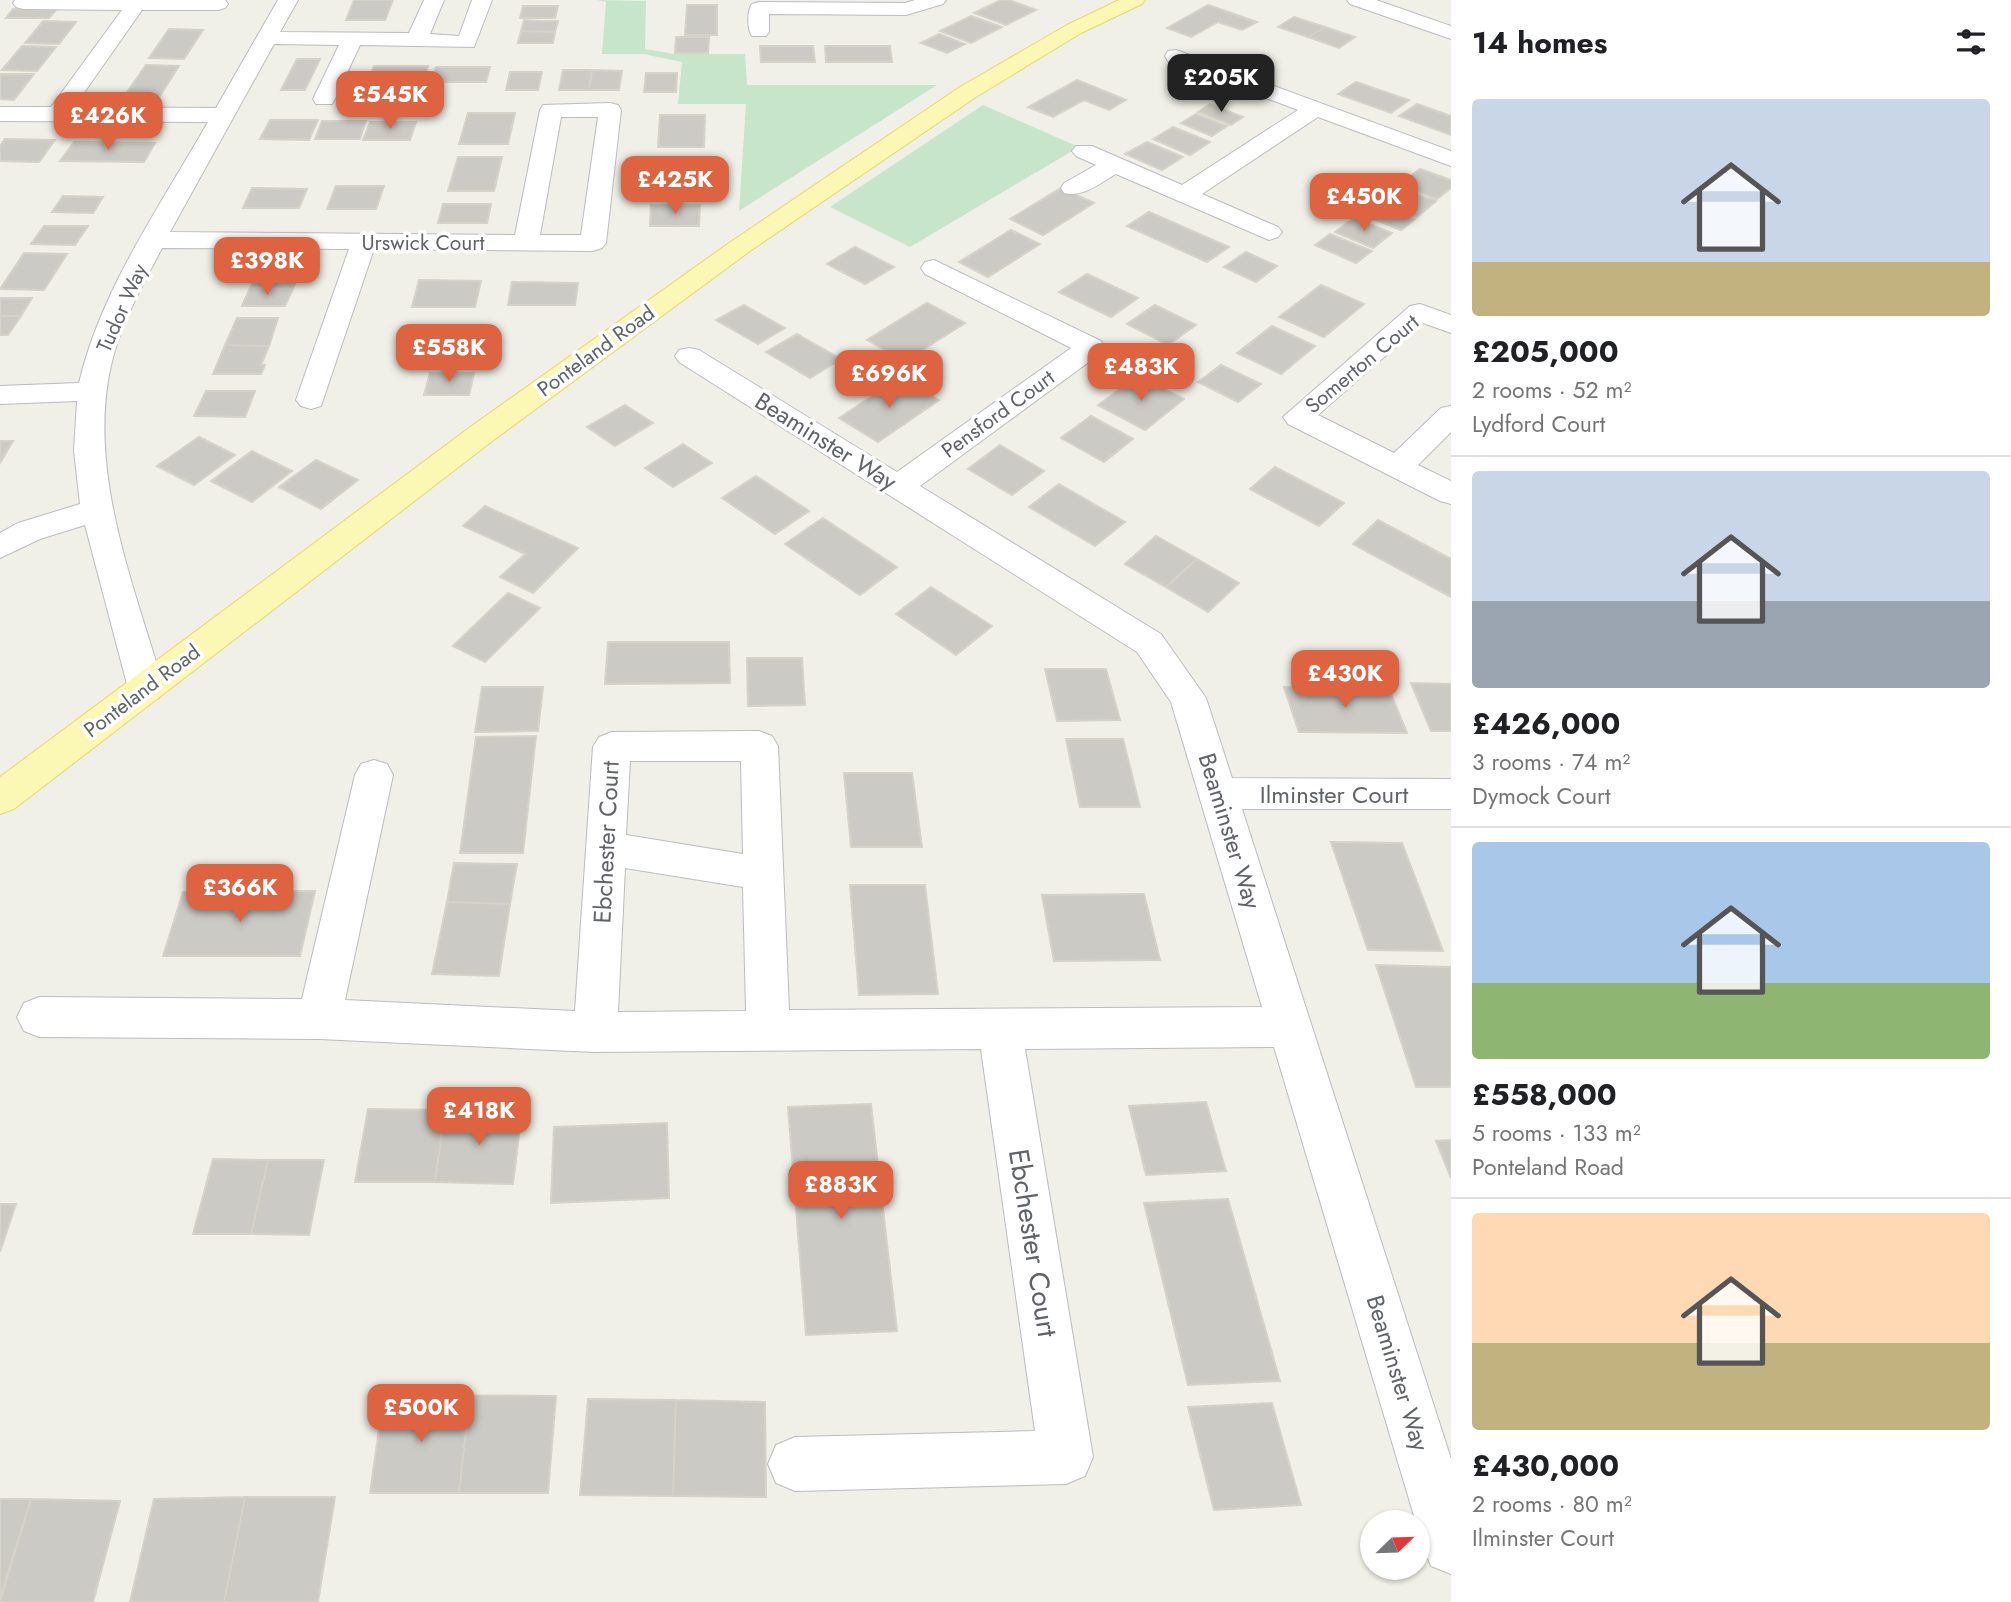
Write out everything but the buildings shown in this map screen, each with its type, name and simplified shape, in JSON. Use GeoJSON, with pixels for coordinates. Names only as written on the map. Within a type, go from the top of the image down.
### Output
{"type":"FeatureCollection","features":[{"type":"Feature","properties":{"kind":"main road","name":"Ponteland Road"},"geometry":{"type":"LineString","coordinates":[[0,798],[484,432],[741,246],[968,93],[1074,29],[1113,0]]}},
{"type":"Feature","properties":{"kind":"main road","name":"Ponteland Road"},"geometry":{"type":"LineString","coordinates":[[1074,29],[1135,0]]}},
{"type":"Feature","properties":{"kind":"street","name":"Tudor Way"},"geometry":{"type":"LineString","coordinates":[[146,688],[97,510],[89,451],[92,391],[102,346],[153,240],[288,0]]}},
{"type":"Feature","properties":{"kind":"street"},"geometry":{"type":"LineString","coordinates":[[417,39],[433,0]]}},
{"type":"Feature","properties":{"kind":"street"},"geometry":{"type":"LineString","coordinates":[[266,38],[417,39],[467,43],[482,0]]}},
{"type":"Feature","properties":{"kind":"street"},"geometry":{"type":"LineString","coordinates":[[758,32],[759,8],[828,8],[886,19],[906,9],[936,0]]}},
{"type":"Feature","properties":{"kind":"street"},"geometry":{"type":"LineString","coordinates":[[1357,0],[1451,33]]}},
{"type":"Feature","properties":{"kind":"street"},"geometry":{"type":"LineString","coordinates":[[23,3],[218,4]]}},
{"type":"Feature","properties":{"kind":"street"},"geometry":{"type":"LineString","coordinates":[[58,114],[136,4]]}},
{"type":"Feature","properties":{"kind":"street"},"geometry":{"type":"LineString","coordinates":[[828,8],[831,32]]}},
{"type":"Feature","properties":{"kind":"street"},"geometry":{"type":"LineString","coordinates":[[324,99],[352,40]]}},
{"type":"Feature","properties":{"kind":"street"},"geometry":{"type":"LineString","coordinates":[[1176,56],[1451,159]]}},
{"type":"Feature","properties":{"kind":"street"},"geometry":{"type":"LineString","coordinates":[[1185,194],[1316,108]]}},
{"type":"Feature","properties":{"kind":"street","name":"Urswick Court"},"geometry":{"type":"LineString","coordinates":[[153,240],[364,242],[526,243],[593,243],[610,110],[551,110],[526,243]]}},
{"type":"Feature","properties":{"kind":"street"},"geometry":{"type":"LineString","coordinates":[[0,114],[224,115]]}},
{"type":"Feature","properties":{"kind":"street"},"geometry":{"type":"LineString","coordinates":[[1084,151],[1269,232]]}},
{"type":"Feature","properties":{"kind":"street"},"geometry":{"type":"LineString","coordinates":[[1073,188],[1116,164]]}},
{"type":"Feature","properties":{"kind":"street"},"geometry":{"type":"LineString","coordinates":[[311,400],[364,242]]}},
{"type":"Feature","properties":{"kind":"street","name":"Pensford Court"},"geometry":{"type":"LineString","coordinates":[[898,486],[1091,347],[934,268]]}},
{"type":"Feature","properties":{"kind":"street","name":"Somerton Court"},"geometry":{"type":"LineString","coordinates":[[1451,325],[1420,312],[1298,417],[1451,494]]}},
{"type":"Feature","properties":{"kind":"street","name":"Beaminster Way"},"geometry":{"type":"LineString","coordinates":[[689,356],[1149,643],[1188,698],[1451,1546]]}},
{"type":"Feature","properties":{"kind":"street"},"geometry":{"type":"LineString","coordinates":[[0,395],[92,391]]}},
{"type":"Feature","properties":{"kind":"street"},"geometry":{"type":"LineString","coordinates":[[1397,467],[1451,415]]}},
{"type":"Feature","properties":{"kind":"street"},"geometry":{"type":"LineString","coordinates":[[0,547],[29,531],[97,510]]}},
{"type":"Feature","properties":{"kind":"street","name":"Ebchester Court"},"geometry":{"type":"LineString","coordinates":[[595,1032],[612,747],[759,746],[768,1030]]}},
{"type":"Feature","properties":{"kind":"street"},"geometry":{"type":"LineString","coordinates":[[319,1019],[374,775]]}},
{"type":"Feature","properties":{"kind":"street","name":"Ilminster Court"},"geometry":{"type":"LineString","coordinates":[[1218,793],[1451,794]]}},
{"type":"Feature","properties":{"kind":"street"},"geometry":{"type":"LineString","coordinates":[[606,848],[764,874]]}},
{"type":"Feature","properties":{"kind":"street"},"geometry":{"type":"LineString","coordinates":[[39,1017],[319,1019],[595,1032],[1291,1027]]}},
{"type":"Feature","properties":{"kind":"street","name":"Ebchester Court"},"geometry":{"type":"LineString","coordinates":[[795,1464],[1066,1457],[1000,1029]]}},
{"type":"Feature","properties":{"kind":"green space"},"geometry":{"type":"Polygon","coordinates":[[[597,0],[646,1],[645,49],[674,54],[745,54],[747,85],[937,85],[739,211],[746,104],[678,104],[682,62],[644,54],[602,54],[606,2],[597,0]]]}},
{"type":"Feature","properties":{"kind":"green space"},"geometry":{"type":"Polygon","coordinates":[[[983,105],[1079,147],[910,247],[830,207],[983,105]]]}}]}
